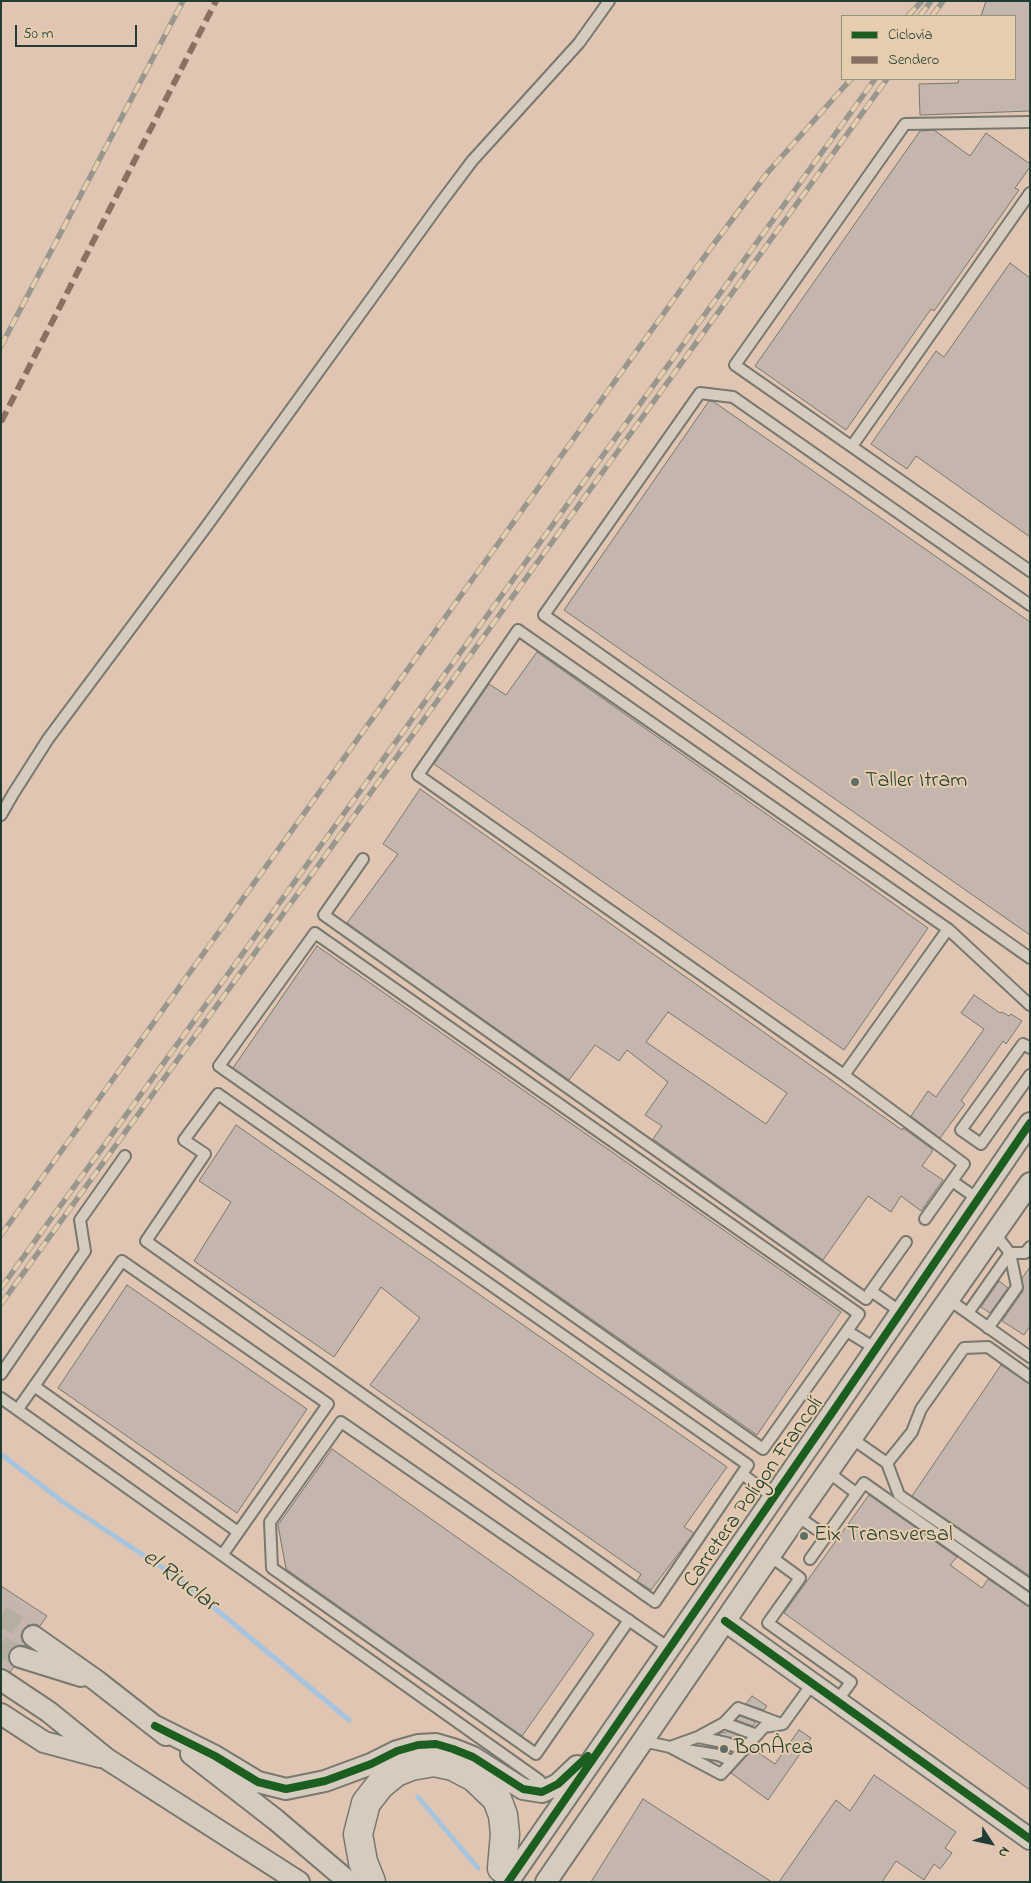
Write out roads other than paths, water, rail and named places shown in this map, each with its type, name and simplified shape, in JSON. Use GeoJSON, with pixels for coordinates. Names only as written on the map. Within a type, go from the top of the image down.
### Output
{"type":"FeatureCollection","features":[{"type":"Feature","properties":{"kind":"highway"},"geometry":{"type":"LineString","coordinates":[[371,1882],[363,1862],[358,1834],[366,1803],[380,1785],[396,1772],[411,1766],[434,1762],[453,1766],[474,1777],[497,1798],[503,1815],[505,1834],[502,1877]]}},
{"type":"Feature","properties":{"kind":"street","name":"Carretera Polígon Francolí"},"geometry":{"type":"LineString","coordinates":[[502,1877],[608,1736],[1030,1123]]}},
{"type":"Feature","properties":{"kind":"street"},"geometry":{"type":"LineString","coordinates":[[546,1882],[851,1438],[1030,1183]]}},
{"type":"Feature","properties":{"kind":"street"},"geometry":{"type":"LineString","coordinates":[[725,1621],[1030,1839]]}},
{"type":"Feature","properties":{"kind":"street"},"geometry":{"type":"LineString","coordinates":[[33,1636],[156,1726],[276,1820],[349,1882]]}},
{"type":"Feature","properties":{"kind":"street"},"geometry":{"type":"LineString","coordinates":[[20,1657],[98,1682]]}},
{"type":"Feature","properties":{"kind":"street"},"geometry":{"type":"LineString","coordinates":[[1,1680],[49,1712],[107,1759],[299,1882]]}},
{"type":"Feature","properties":{"kind":"street"},"geometry":{"type":"LineString","coordinates":[[1,1714],[44,1742],[107,1759]]}},
{"type":"Feature","properties":{"kind":"street"},"geometry":{"type":"LineString","coordinates":[[156,1726],[215,1756],[258,1782],[286,1789],[325,1781],[371,1764],[396,1751],[418,1745],[436,1744],[473,1757],[523,1790],[542,1792],[558,1784],[608,1736]]}},
{"type":"Feature","properties":{"kind":"street"},"geometry":{"type":"LineString","coordinates":[[502,1877],[548,1804],[548,1790]]}},
{"type":"Feature","properties":{"kind":"lane"},"geometry":{"type":"LineString","coordinates":[[1,815],[12,794],[48,739],[206,528],[439,205],[472,161],[579,43],[609,1]]}},
{"type":"Feature","properties":{"kind":"lane"},"geometry":{"type":"LineString","coordinates":[[1030,122],[905,124],[735,365],[1030,571]]}},
{"type":"Feature","properties":{"kind":"lane"},"geometry":{"type":"LineString","coordinates":[[852,446],[1030,193]]}},
{"type":"Feature","properties":{"kind":"lane"},"geometry":{"type":"LineString","coordinates":[[1030,605],[733,397],[700,393],[544,615],[1030,958]]}},
{"type":"Feature","properties":{"kind":"lane"},"geometry":{"type":"LineString","coordinates":[[925,1219],[964,1164],[844,1075],[418,775],[518,630],[948,928],[1030,1005]]}},
{"type":"Feature","properties":{"kind":"lane"},"geometry":{"type":"LineString","coordinates":[[363,859],[324,915],[866,1299],[906,1242]]}},
{"type":"Feature","properties":{"kind":"lane"},"geometry":{"type":"LineString","coordinates":[[844,1075],[948,928]]}},
{"type":"Feature","properties":{"kind":"lane"},"geometry":{"type":"LineString","coordinates":[[315,933],[859,1314],[847,1331],[763,1449],[219,1066],[315,933]]}},
{"type":"Feature","properties":{"kind":"lane"},"geometry":{"type":"LineString","coordinates":[[1030,1048],[1023,1044],[961,1130],[981,1144],[1030,1075]]}},
{"type":"Feature","properties":{"kind":"lane"},"geometry":{"type":"LineString","coordinates":[[218,1094],[748,1465],[742,1474],[655,1602],[146,1242],[205,1154],[184,1140],[218,1094]]}},
{"type":"Feature","properties":{"kind":"lane"},"geometry":{"type":"LineString","coordinates":[[1,1374],[85,1252],[80,1220],[125,1156]]}},
{"type":"Feature","properties":{"kind":"lane"},"geometry":{"type":"LineString","coordinates":[[952,1181],[978,1199]]}},
{"type":"Feature","properties":{"kind":"lane"},"geometry":{"type":"LineString","coordinates":[[988,1328],[1017,1287],[1010,1252],[994,1234]]}},
{"type":"Feature","properties":{"kind":"lane"},"geometry":{"type":"LineString","coordinates":[[1010,1252],[1025,1253],[1030,1246]]}},
{"type":"Feature","properties":{"kind":"lane"},"geometry":{"type":"LineString","coordinates":[[968,1313],[1010,1252]]}},
{"type":"Feature","properties":{"kind":"lane"},"geometry":{"type":"LineString","coordinates":[[18,1409],[122,1261],[328,1404],[223,1554]]}},
{"type":"Feature","properties":{"kind":"lane"},"geometry":{"type":"LineString","coordinates":[[871,1291],[901,1312]]}},
{"type":"Feature","properties":{"kind":"lane"},"geometry":{"type":"LineString","coordinates":[[948,1299],[1030,1357]]}},
{"type":"Feature","properties":{"kind":"lane"},"geometry":{"type":"LineString","coordinates":[[847,1331],[876,1349]]}},
{"type":"Feature","properties":{"kind":"lane"},"geometry":{"type":"LineString","coordinates":[[887,1463],[912,1432],[921,1409],[964,1348],[988,1347],[1030,1377]]}},
{"type":"Feature","properties":{"kind":"lane"},"geometry":{"type":"LineString","coordinates":[[34,1386],[238,1532]]}},
{"type":"Feature","properties":{"kind":"lane"},"geometry":{"type":"LineString","coordinates":[[1,1398],[539,1780],[548,1790]]}},
{"type":"Feature","properties":{"kind":"lane"},"geometry":{"type":"LineString","coordinates":[[629,1620],[536,1754],[272,1568],[270,1522],[341,1422],[629,1620],[669,1648]]}},
{"type":"Feature","properties":{"kind":"lane"},"geometry":{"type":"LineString","coordinates":[[851,1438],[887,1463],[899,1496],[1030,1585]]}},
{"type":"Feature","properties":{"kind":"lane"},"geometry":{"type":"LineString","coordinates":[[828,1472],[856,1493]]}},
{"type":"Feature","properties":{"kind":"lane"},"geometry":{"type":"LineString","coordinates":[[742,1474],[773,1497]]}},
{"type":"Feature","properties":{"kind":"lane"},"geometry":{"type":"LineString","coordinates":[[810,1559],[864,1482],[1030,1600]]}},
{"type":"Feature","properties":{"kind":"lane"},"geometry":{"type":"LineString","coordinates":[[797,1516],[826,1536]]}},
{"type":"Feature","properties":{"kind":"lane"},"geometry":{"type":"LineString","coordinates":[[770,1556],[800,1578],[768,1623],[851,1682],[837,1701]]}},
{"type":"Feature","properties":{"kind":"lane"},"geometry":{"type":"LineString","coordinates":[[670,1747],[721,1774],[764,1727],[783,1724],[812,1684]]}},
{"type":"Feature","properties":{"kind":"lane"},"geometry":{"type":"LineString","coordinates":[[670,1747],[698,1737],[724,1723],[738,1708],[783,1724]]}},
{"type":"Feature","properties":{"kind":"lane"},"geometry":{"type":"LineString","coordinates":[[724,1723],[757,1735]]}},
{"type":"Feature","properties":{"kind":"lane"},"geometry":{"type":"LineString","coordinates":[[698,1737],[727,1743],[743,1750]]}},
{"type":"Feature","properties":{"kind":"lane"},"geometry":{"type":"LineString","coordinates":[[643,1740],[670,1747],[718,1755],[732,1761]]}},
{"type":"Feature","properties":{"kind":"waterway","name":"el Riuclar"},"geometry":{"type":"LineString","coordinates":[[1,1454],[63,1502],[181,1580],[349,1720]]}},
{"type":"Feature","properties":{"kind":"waterway","name":"el Riuclar"},"geometry":{"type":"LineString","coordinates":[[418,1797],[478,1868]]}},
{"type":"Feature","properties":{"kind":"tunnel"},"geometry":{"type":"LineString","coordinates":[[1,1615],[33,1636]]}},
{"type":"Feature","properties":{"kind":"tunnel"},"geometry":{"type":"LineString","coordinates":[[1,1646],[20,1657]]}},
{"type":"Feature","properties":{"kind":"railway"},"geometry":{"type":"LineString","coordinates":[[1,346],[183,1]]}},
{"type":"Feature","properties":{"kind":"railway"},"geometry":{"type":"LineString","coordinates":[[909,15],[922,1]]}},
{"type":"Feature","properties":{"kind":"railway"},"geometry":{"type":"LineString","coordinates":[[921,15],[931,1]]}},
{"type":"Feature","properties":{"kind":"railway"},"geometry":{"type":"LineString","coordinates":[[933,15],[943,1]]}},
{"type":"Feature","properties":{"kind":"railway"},"geometry":{"type":"LineString","coordinates":[[1,1235],[710,249],[768,172],[850,80]]}},
{"type":"Feature","properties":{"kind":"railway"},"geometry":{"type":"LineString","coordinates":[[1,1288],[874,80]]}},
{"type":"Feature","properties":{"kind":"railway"},"geometry":{"type":"LineString","coordinates":[[1,1304],[886,80]]}},
{"type":"Feature","properties":{"kind":"place","name":"Taller Itram"},"geometry":{"type":"Point","coordinates":[855,782]}},
{"type":"Feature","properties":{"kind":"place","name":"Eix Transversal"},"geometry":{"type":"Point","coordinates":[804,1536]}},
{"type":"Feature","properties":{"kind":"place","name":"BonÀrea"},"geometry":{"type":"Point","coordinates":[724,1749]}}]}
